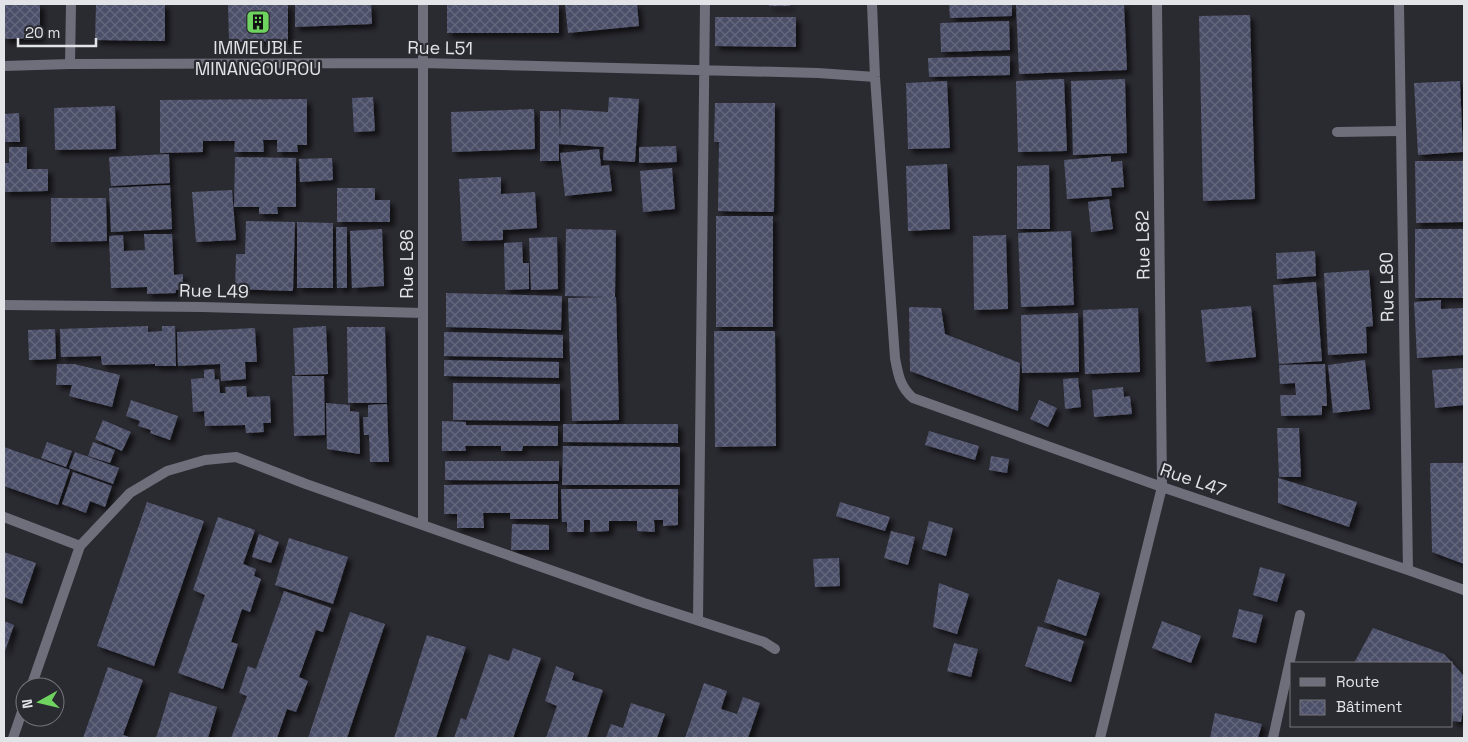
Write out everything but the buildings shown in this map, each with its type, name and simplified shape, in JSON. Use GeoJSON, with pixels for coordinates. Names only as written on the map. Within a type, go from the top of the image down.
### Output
{"type":"FeatureCollection","features":[{"type":"Feature","properties":{"kind":"street"},"geometry":{"type":"LineString","coordinates":[[70,64],[71,4]]}},
{"type":"Feature","properties":{"kind":"street","name":"Rue L86"},"geometry":{"type":"LineString","coordinates":[[423,4],[423,524]]}},
{"type":"Feature","properties":{"kind":"street"},"geometry":{"type":"LineString","coordinates":[[698,620],[705,70],[704,4]]}},
{"type":"Feature","properties":{"kind":"street"},"geometry":{"type":"LineString","coordinates":[[872,4],[875,77]]}},
{"type":"Feature","properties":{"kind":"street","name":"Rue L82"},"geometry":{"type":"LineString","coordinates":[[1100,738],[1162,486],[1157,4]]}},
{"type":"Feature","properties":{"kind":"street","name":"Rue L80"},"geometry":{"type":"LineString","coordinates":[[1399,4],[1408,570]]}},
{"type":"Feature","properties":{"kind":"street","name":"Rue L51"},"geometry":{"type":"LineString","coordinates":[[4,66],[70,64],[422,64],[818,73],[875,77]]}},
{"type":"Feature","properties":{"kind":"street","name":"Rue L47"},"geometry":{"type":"LineString","coordinates":[[875,77],[894,358],[899,380],[905,392],[913,398],[1464,590]]}},
{"type":"Feature","properties":{"kind":"street"},"geometry":{"type":"LineString","coordinates":[[1337,132],[1400,131]]}},
{"type":"Feature","properties":{"kind":"street","name":"Rue L49"},"geometry":{"type":"LineString","coordinates":[[4,305],[202,307],[423,313]]}},
{"type":"Feature","properties":{"kind":"street"},"geometry":{"type":"LineString","coordinates":[[34,677],[80,546],[130,493],[167,471],[205,460],[236,457],[306,484],[644,603],[764,642],[775,650]]}},
{"type":"Feature","properties":{"kind":"street"},"geometry":{"type":"LineString","coordinates":[[4,517],[80,546]]}},
{"type":"Feature","properties":{"kind":"street"},"geometry":{"type":"LineString","coordinates":[[1273,738],[1300,615]]}},
{"type":"Feature","properties":{"kind":"place","name":"IMMEUBLE MINANGOUROU"},"geometry":{"type":"Point","coordinates":[258,22]}}]}
